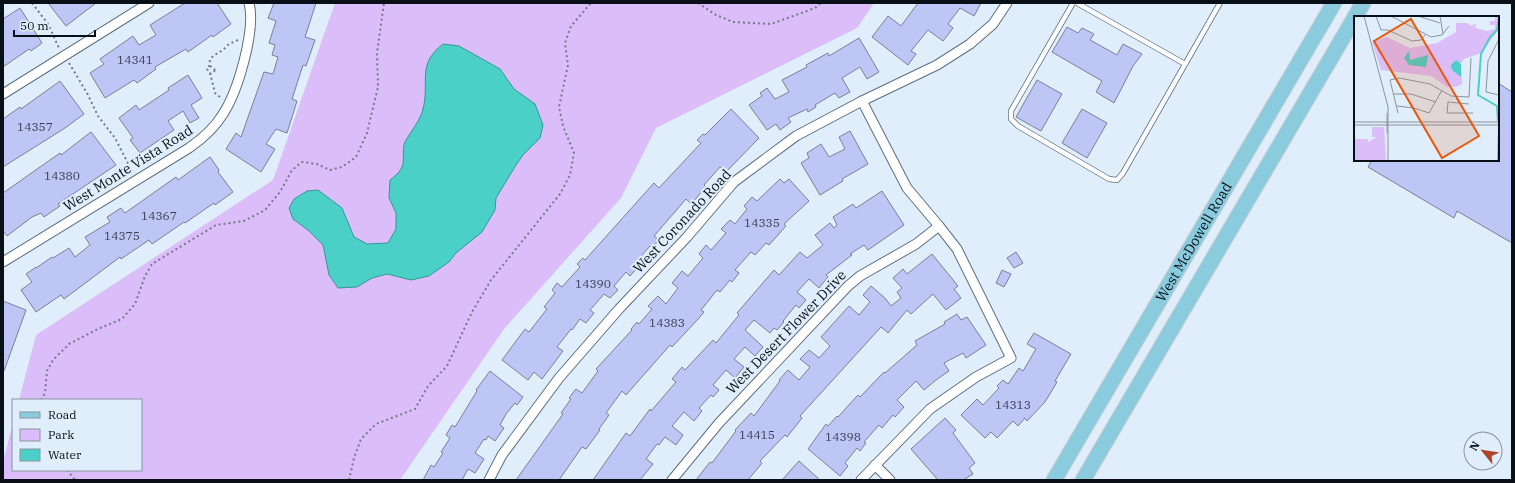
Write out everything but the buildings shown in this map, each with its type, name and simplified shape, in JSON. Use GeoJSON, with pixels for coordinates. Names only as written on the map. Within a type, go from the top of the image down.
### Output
{"type":"FeatureCollection","features":[{"type":"Feature","properties":{"kind":"main road","name":"West McDowell Road"},"geometry":{"type":"LineString","coordinates":[[1054,480],[1334,3]]}},
{"type":"Feature","properties":{"kind":"main road","name":"West McDowell Road"},"geometry":{"type":"LineString","coordinates":[[1356,16],[1363,3]]}},
{"type":"Feature","properties":{"kind":"main road","name":"West McDowell Road"},"geometry":{"type":"LineString","coordinates":[[1083,480],[1354,19]]}},
{"type":"Feature","properties":{"kind":"main road"},"geometry":{"type":"LineString","coordinates":[[1224,191],[1245,203]]}},
{"type":"Feature","properties":{"kind":"street"},"geometry":{"type":"LineString","coordinates":[[3,94],[149,3]]}},
{"type":"Feature","properties":{"kind":"street","name":"West Monte Vista Road"},"geometry":{"type":"LineString","coordinates":[[3,262],[138,180],[207,135],[223,115],[230,102],[244,63],[250,26],[249,3]]}},
{"type":"Feature","properties":{"kind":"street","name":"West Coronado Road"},"geometry":{"type":"LineString","coordinates":[[489,480],[502,456],[560,378],[619,309],[687,237],[734,182],[796,136],[862,101],[937,65],[970,44],[993,24],[1007,3]]}},
{"type":"Feature","properties":{"kind":"street"},"geometry":{"type":"LineString","coordinates":[[861,480],[930,409],[976,377],[1011,358],[956,249],[907,188],[862,101]]}},
{"type":"Feature","properties":{"kind":"street","name":"West Desert Flower Drive"},"geometry":{"type":"LineString","coordinates":[[672,480],[719,423],[848,286],[860,276],[916,244],[939,226]]}},
{"type":"Feature","properties":{"kind":"street"},"geometry":{"type":"LineString","coordinates":[[875,465],[890,480]]}},
{"type":"Feature","properties":{"kind":"lane"},"geometry":{"type":"LineString","coordinates":[[1073,3],[1011,110],[1010,119],[1018,126],[1109,179],[1117,180],[1123,174],[1220,3]]}},
{"type":"Feature","properties":{"kind":"lane"},"geometry":{"type":"LineString","coordinates":[[1077,3],[1185,64]]}},
{"type":"Feature","properties":{"kind":"path"},"geometry":{"type":"LineString","coordinates":[[32,3],[48,24],[54,39],[87,93],[98,116],[115,138],[126,162],[138,180]]}},
{"type":"Feature","properties":{"kind":"path"},"geometry":{"type":"LineString","coordinates":[[41,399],[44,393],[47,371],[53,360],[69,344],[122,319],[135,304],[145,276],[152,264],[216,225],[244,221],[265,210],[280,192],[292,170],[302,162],[316,164],[330,170],[342,167],[356,157],[367,132],[378,87],[377,53],[384,3]]}},
{"type":"Feature","properties":{"kind":"path"},"geometry":{"type":"LineString","coordinates":[[349,480],[354,458],[361,439],[376,424],[415,409],[428,386],[447,366],[472,312],[491,280],[560,194],[570,175],[574,153],[563,126],[559,107],[568,65],[565,42],[571,26],[591,3]]}},
{"type":"Feature","properties":{"kind":"path"},"geometry":{"type":"LineString","coordinates":[[698,3],[716,15],[733,22],[771,24],[815,8],[821,3]]}},
{"type":"Feature","properties":{"kind":"path"},"geometry":{"type":"LineString","coordinates":[[230,102],[219,97],[215,93],[208,70],[211,58],[229,44],[237,40],[248,41]]}},
{"type":"Feature","properties":{"kind":"path"},"geometry":{"type":"LineString","coordinates":[[209,67],[213,67],[215,70],[213,73],[210,73]]}},
{"type":"Feature","properties":{"kind":"path"},"geometry":{"type":"LineString","coordinates":[[68,471],[75,480]]}},
{"type":"Feature","properties":{"kind":"green space"},"geometry":{"type":"Polygon","coordinates":[[[335,3],[874,3],[857,28],[656,128],[621,198],[504,329],[400,480],[3,480],[3,462],[12,427],[12,471],[142,471],[142,399],[19,399],[36,335],[273,180],[335,3]]]}},
{"type":"Feature","properties":{"kind":"water"},"geometry":{"type":"Polygon","coordinates":[[[443,44],[459,46],[500,69],[514,89],[535,104],[543,125],[540,138],[523,155],[516,165],[496,198],[495,210],[482,232],[456,253],[449,262],[429,276],[411,280],[387,274],[372,278],[357,287],[338,288],[329,275],[323,245],[308,230],[293,219],[289,208],[294,199],[307,191],[318,190],[342,208],[354,237],[367,244],[388,243],[396,229],[396,213],[389,198],[390,180],[401,169],[405,142],[422,113],[429,59],[443,44]]]}}]}
